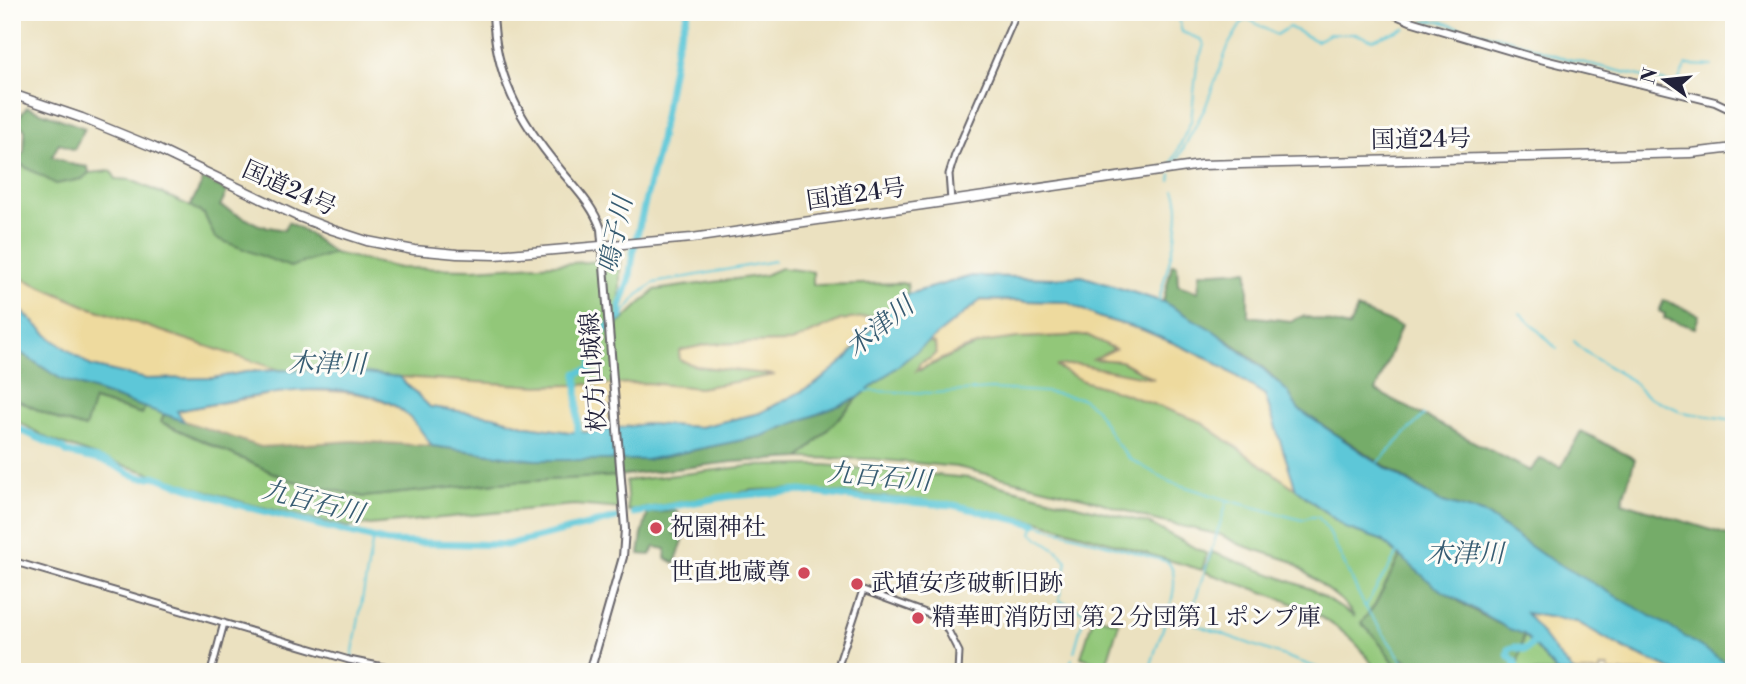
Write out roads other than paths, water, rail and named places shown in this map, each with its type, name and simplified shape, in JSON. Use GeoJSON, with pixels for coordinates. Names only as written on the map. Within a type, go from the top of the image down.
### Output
{"type":"FeatureCollection","features":[{"type":"Feature","properties":{"kind":"highway","name":"国道24号"},"geometry":{"type":"LineString","coordinates":[[12,94],[133,138],[297,216],[367,241],[414,250],[457,254],[496,255],[604,247],[715,234],[1214,165],[1691,153],[1734,148]]}},
{"type":"Feature","properties":{"kind":"main road","name":"枚方山城線"},"geometry":{"type":"LineString","coordinates":[[493,12],[496,48],[514,103],[537,142],[596,215],[604,247],[625,529],[623,557],[590,672]]}},
{"type":"Feature","properties":{"kind":"main road"},"geometry":{"type":"LineString","coordinates":[[1390,12],[1410,21],[1528,57],[1715,102],[1734,111]]}},
{"type":"Feature","properties":{"kind":"street"},"geometry":{"type":"LineString","coordinates":[[951,201],[950,174],[955,155],[1017,12]]}},
{"type":"Feature","properties":{"kind":"street"},"geometry":{"type":"LineString","coordinates":[[12,561],[349,660],[408,672]]}},
{"type":"Feature","properties":{"kind":"street"},"geometry":{"type":"LineString","coordinates":[[836,672],[863,590],[942,619],[959,652],[958,672]]}},
{"type":"Feature","properties":{"kind":"street"},"geometry":{"type":"LineString","coordinates":[[211,672],[224,623]]}},
{"type":"Feature","properties":{"kind":"water","name":"木津川"},"geometry":{"type":"Polygon","coordinates":[[[972,276],[1082,276],[1163,302],[1214,331],[1261,367],[1288,392],[1298,409],[1376,462],[1439,501],[1485,514],[1543,555],[1665,624],[1734,668],[1734,672],[1677,672],[1627,650],[1577,622],[1526,613],[1574,672],[1557,672],[1524,634],[1509,629],[1436,587],[1381,540],[1346,528],[1296,489],[1265,395],[1208,358],[1143,330],[1098,317],[1067,302],[981,300],[858,398],[762,436],[646,460],[535,460],[432,446],[410,418],[397,407],[381,399],[333,390],[279,393],[177,411],[184,421],[61,379],[12,347],[12,302],[52,339],[91,366],[146,379],[213,378],[279,370],[348,371],[399,377],[430,407],[493,416],[527,426],[569,432],[592,432],[645,424],[700,427],[760,413],[814,385],[845,360],[883,315],[908,294],[972,276]]]}},
{"type":"Feature","properties":{"kind":"waterway","name":"鳴子川"},"geometry":{"type":"LineString","coordinates":[[578,441],[577,373],[590,369],[597,338],[621,317],[620,306],[629,281],[634,247],[658,150],[677,44],[688,12]]}},
{"type":"Feature","properties":{"kind":"waterway"},"geometry":{"type":"LineString","coordinates":[[1171,165],[1191,121],[1197,65],[1204,45],[1202,40],[1182,32],[1177,12]]}},
{"type":"Feature","properties":{"kind":"waterway"},"geometry":{"type":"LineString","coordinates":[[1175,164],[1205,108],[1229,44],[1243,21],[1250,20],[1276,35],[1289,27],[1316,41],[1330,34],[1356,34],[1373,40],[1405,28]]}},
{"type":"Feature","properties":{"kind":"waterway"},"geometry":{"type":"LineString","coordinates":[[1424,21],[1440,21],[1509,39],[1560,57],[1674,84],[1678,82],[1686,65],[1712,66]]}},
{"type":"Feature","properties":{"kind":"waterway"},"geometry":{"type":"LineString","coordinates":[[1170,181],[1171,174]]}},
{"type":"Feature","properties":{"kind":"waterway"},"geometry":{"type":"LineString","coordinates":[[1159,300],[1177,229],[1178,214],[1174,190]]}},
{"type":"Feature","properties":{"kind":"waterway"},"geometry":{"type":"LineString","coordinates":[[621,317],[638,295],[654,283],[774,261]]}},
{"type":"Feature","properties":{"kind":"waterway"},"geometry":{"type":"LineString","coordinates":[[1520,313],[1557,349]]}},
{"type":"Feature","properties":{"kind":"waterway"},"geometry":{"type":"LineString","coordinates":[[1574,341],[1592,356],[1629,379],[1650,398],[1681,412],[1734,420]]}},
{"type":"Feature","properties":{"kind":"waterway"},"geometry":{"type":"LineString","coordinates":[[866,391],[935,393],[991,389],[1045,392],[1081,398],[1096,409],[1116,443],[1130,459],[1170,482],[1302,520],[1318,517],[1328,530],[1365,607]]}},
{"type":"Feature","properties":{"kind":"waterway"},"geometry":{"type":"LineString","coordinates":[[1378,462],[1424,415]]}},
{"type":"Feature","properties":{"kind":"waterway","name":"九百石川"},"geometry":{"type":"LineString","coordinates":[[12,426],[68,453],[107,462],[135,476],[154,476],[236,504],[387,542],[507,545],[616,518]]}},
{"type":"Feature","properties":{"kind":"waterway","name":"九百石川"},"geometry":{"type":"LineString","coordinates":[[634,513],[730,496],[802,491],[865,499],[953,505],[1035,524]]}},
{"type":"Feature","properties":{"kind":"waterway"},"geometry":{"type":"LineString","coordinates":[[1227,502],[1190,617],[1197,625],[1329,672]]}},
{"type":"Feature","properties":{"kind":"waterway"},"geometry":{"type":"LineString","coordinates":[[1074,652],[1085,612],[1059,600],[1067,561],[1058,551],[1032,533],[1035,524],[1168,562],[1173,572],[1172,599],[1150,672]]}},
{"type":"Feature","properties":{"kind":"waterway"},"geometry":{"type":"LineString","coordinates":[[352,657],[373,538]]}},
{"type":"Feature","properties":{"kind":"waterway"},"geometry":{"type":"LineString","coordinates":[[1398,552],[1365,607],[1410,672]]}},
{"type":"Feature","properties":{"kind":"waterway"},"geometry":{"type":"LineString","coordinates":[[1516,672],[1515,662],[1508,655],[1509,649],[1515,647],[1526,650],[1537,639]]}},
{"type":"Feature","properties":{"kind":"waterway"},"geometry":{"type":"LineString","coordinates":[[1072,659],[1069,667],[1083,672]]}},
{"type":"Feature","properties":{"kind":"waterway"},"geometry":{"type":"LineString","coordinates":[[352,662],[354,672]]}},
{"type":"Feature","properties":{"kind":"place","name":"祝園神社"},"geometry":{"type":"Point","coordinates":[656,528]}},
{"type":"Feature","properties":{"kind":"place","name":"世直地蔵尊"},"geometry":{"type":"Point","coordinates":[804,573]}},
{"type":"Feature","properties":{"kind":"place","name":"武埴安彦破斬旧跡"},"geometry":{"type":"Point","coordinates":[857,584]}},
{"type":"Feature","properties":{"kind":"place","name":"精華町消防団 第２分団第１ポンプ庫"},"geometry":{"type":"Point","coordinates":[918,618]}}]}
